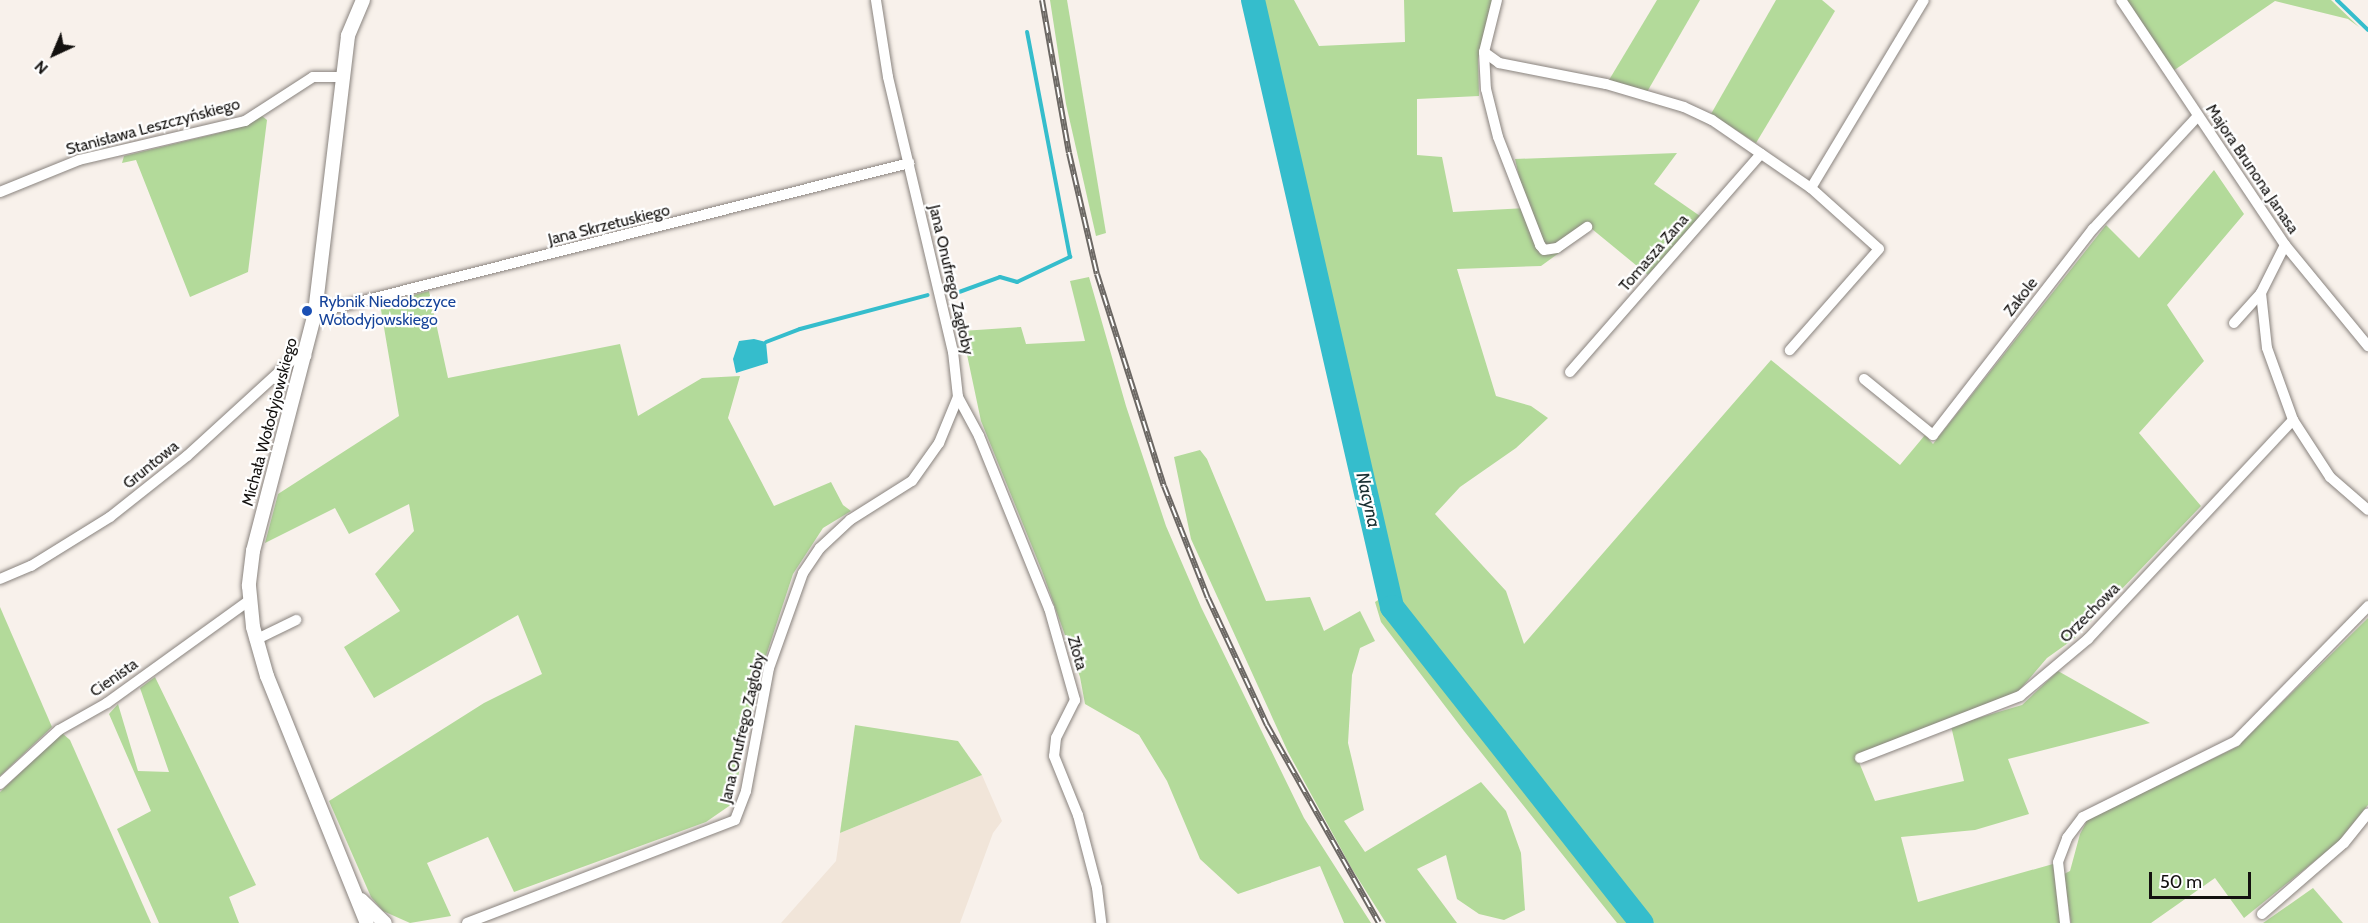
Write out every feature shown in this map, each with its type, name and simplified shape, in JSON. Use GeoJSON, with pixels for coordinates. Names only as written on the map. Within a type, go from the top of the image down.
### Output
{"type":"FeatureCollection","features":[{"type":"Feature","properties":{"kind":"street","name":"Michała Wołodyjowskiego"},"geometry":{"type":"LineString","coordinates":[[363,0],[348,36],[315,313],[306,356],[253,551],[250,600],[255,640],[311,787],[359,898],[367,923]]}},
{"type":"Feature","properties":{"kind":"street","name":"Jana Onufrego Zagłoby"},"geometry":{"type":"LineString","coordinates":[[467,923],[735,820],[746,791],[769,668],[803,573],[820,548],[850,520],[912,481],[939,443],[958,397],[953,352],[888,77],[876,0]]}},
{"type":"Feature","properties":{"kind":"street"},"geometry":{"type":"LineString","coordinates":[[1497,0],[1484,52],[1486,89],[1498,137],[1540,245],[1544,250],[1557,248],[1587,227]]}},
{"type":"Feature","properties":{"kind":"street"},"geometry":{"type":"LineString","coordinates":[[1811,188],[1924,0]]}},
{"type":"Feature","properties":{"kind":"street","name":"Majora Brunona Janasa"},"geometry":{"type":"LineString","coordinates":[[2121,0],[2285,245],[2368,346]]}},
{"type":"Feature","properties":{"kind":"street"},"geometry":{"type":"LineString","coordinates":[[1484,52],[1499,63],[1606,84],[1684,107],[1712,120],[1811,188],[1879,249],[1790,350]]}},
{"type":"Feature","properties":{"kind":"street","name":"Stanisława Leszczyńskiego"},"geometry":{"type":"LineString","coordinates":[[0,192],[79,160],[245,121],[313,77],[343,77]]}},
{"type":"Feature","properties":{"kind":"street","name":"Zakole"},"geometry":{"type":"LineString","coordinates":[[1864,379],[1933,435],[2093,229],[2198,116]]}},
{"type":"Feature","properties":{"kind":"street","name":"Tomasza Zana"},"geometry":{"type":"LineString","coordinates":[[1570,372],[1761,154]]}},
{"type":"Feature","properties":{"kind":"street","name":"Jana Skrzetuskiego"},"geometry":{"type":"LineString","coordinates":[[315,313],[909,163]]}},
{"type":"Feature","properties":{"kind":"street"},"geometry":{"type":"LineString","coordinates":[[2234,323],[2261,293],[2285,245]]}},
{"type":"Feature","properties":{"kind":"street"},"geometry":{"type":"LineString","coordinates":[[2261,293],[2267,348],[2293,420],[2330,477],[2368,510]]}},
{"type":"Feature","properties":{"kind":"street","name":"Gruntowa"},"geometry":{"type":"LineString","coordinates":[[0,579],[31,566],[110,518],[187,456],[292,360],[306,356]]}},
{"type":"Feature","properties":{"kind":"street","name":"Złota"},"geometry":{"type":"LineString","coordinates":[[958,397],[979,436],[1049,608],[1075,700],[1056,738],[1054,756],[1078,815],[1097,888],[1101,923]]}},
{"type":"Feature","properties":{"kind":"street","name":"Orzechowa"},"geometry":{"type":"LineString","coordinates":[[1860,758],[2020,696],[2088,639],[2293,420]]}},
{"type":"Feature","properties":{"kind":"street","name":"Cienista"},"geometry":{"type":"LineString","coordinates":[[0,784],[59,730],[107,703],[250,600]]}},
{"type":"Feature","properties":{"kind":"street"},"geometry":{"type":"LineString","coordinates":[[2065,923],[2058,862],[2067,838],[2083,817],[2236,741],[2368,606]]}},
{"type":"Feature","properties":{"kind":"street"},"geometry":{"type":"LineString","coordinates":[[255,640],[296,620]]}},
{"type":"Feature","properties":{"kind":"street"},"geometry":{"type":"LineString","coordinates":[[2262,914],[2344,843],[2368,813]]}},
{"type":"Feature","properties":{"kind":"street","name":"Michała Wołodyjowskiego"},"geometry":{"type":"LineString","coordinates":[[359,898],[385,923]]}},
{"type":"Feature","properties":{"kind":"shaded area"},"geometry":{"type":"Polygon","coordinates":[[[982,775],[1002,821],[993,833],[960,923],[781,923],[836,861],[840,833],[982,775]]]}},
{"type":"Feature","properties":{"kind":"green space"},"geometry":{"type":"Polygon","coordinates":[[[1050,0],[1067,0],[1106,233],[1096,236],[1066,104],[1050,0]]]}},
{"type":"Feature","properties":{"kind":"green space"},"geometry":{"type":"Polygon","coordinates":[[[1264,0],[1294,0],[1319,46],[1405,42],[1404,0],[1494,0],[1478,59],[1479,96],[1417,99],[1417,155],[1442,157],[1453,212],[1526,208],[1515,159],[1677,153],[1654,184],[1700,216],[1648,275],[1592,229],[1541,266],[1457,269],[1496,396],[1531,406],[1548,418],[1516,448],[1460,487],[1435,514],[1506,591],[1524,644],[1771,360],[1900,465],[1925,435],[1933,444],[2106,225],[2139,258],[2214,170],[2244,214],[2167,305],[2204,361],[2139,433],[2201,506],[2075,638],[2047,658],[2017,693],[1856,755],[1875,801],[1964,781],[1951,726],[2022,705],[2058,671],[2150,723],[2008,759],[2029,814],[1975,830],[1901,837],[1918,902],[2053,864],[2060,923],[1647,923],[1398,608],[1384,559],[1264,0]]]}},
{"type":"Feature","properties":{"kind":"green space"},"geometry":{"type":"Polygon","coordinates":[[[1657,0],[1700,0],[1647,92],[1609,80],[1657,0]]]}},
{"type":"Feature","properties":{"kind":"green space"},"geometry":{"type":"Polygon","coordinates":[[[1776,0],[1822,0],[1835,11],[1756,143],[1711,114],[1776,0]]]}},
{"type":"Feature","properties":{"kind":"green space"},"geometry":{"type":"Polygon","coordinates":[[[2127,0],[2331,0],[2359,27],[2348,19],[2275,1],[2173,71],[2127,0]]]}},
{"type":"Feature","properties":{"kind":"green space"},"geometry":{"type":"Polygon","coordinates":[[[262,116],[267,120],[248,272],[190,297],[136,160],[122,163],[124,156],[219,133],[262,116]]]}},
{"type":"Feature","properties":{"kind":"green space"},"geometry":{"type":"Polygon","coordinates":[[[1089,277],[1126,406],[1166,526],[1201,607],[1304,818],[1371,923],[1344,923],[1320,866],[1238,894],[1200,859],[1167,781],[1139,735],[1085,704],[1080,677],[1042,571],[981,421],[962,331],[1021,327],[1026,344],[1085,341],[1070,281],[1089,277]]]}},
{"type":"Feature","properties":{"kind":"green space"},"geometry":{"type":"Polygon","coordinates":[[[429,291],[448,378],[620,344],[638,416],[702,378],[740,376],[728,418],[774,506],[831,482],[843,505],[851,511],[823,528],[793,574],[762,668],[732,804],[706,822],[514,892],[488,837],[427,863],[451,916],[410,923],[383,911],[371,897],[329,801],[484,703],[542,674],[518,615],[374,698],[344,647],[400,611],[375,574],[414,531],[409,504],[349,534],[335,508],[265,543],[278,494],[399,416],[380,304],[429,291]]]}},
{"type":"Feature","properties":{"kind":"green space"},"geometry":{"type":"Polygon","coordinates":[[[1200,450],[1207,459],[1266,601],[1310,597],[1324,631],[1360,611],[1375,641],[1360,648],[1352,675],[1348,743],[1364,810],[1344,821],[1365,852],[1481,782],[1506,811],[1521,853],[1525,910],[1504,920],[1479,914],[1457,899],[1446,855],[1417,869],[1457,923],[1386,923],[1352,869],[1288,752],[1191,539],[1174,457],[1200,450]]]}},
{"type":"Feature","properties":{"kind":"green space"},"geometry":{"type":"Polygon","coordinates":[[[1383,597],[1388,610],[1634,923],[1617,923],[1464,731],[1381,622],[1375,602],[1383,597]]]}},
{"type":"Feature","properties":{"kind":"green space"},"geometry":{"type":"Polygon","coordinates":[[[0,607],[52,727],[0,776],[0,607]]]}},
{"type":"Feature","properties":{"kind":"green space"},"geometry":{"type":"Polygon","coordinates":[[[2368,618],[2368,805],[2337,843],[2244,918],[2215,878],[2151,923],[2071,923],[2064,874],[2070,871],[2080,834],[2088,819],[2237,747],[2368,618]]]}},
{"type":"Feature","properties":{"kind":"green space"},"geometry":{"type":"Polygon","coordinates":[[[155,677],[256,885],[229,897],[239,923],[159,923],[117,829],[151,811],[109,714],[118,704],[138,771],[169,772],[140,688],[155,677]]]}},
{"type":"Feature","properties":{"kind":"green space"},"geometry":{"type":"Polygon","coordinates":[[[855,725],[958,741],[982,775],[840,833],[855,725]]]}},
{"type":"Feature","properties":{"kind":"green space"},"geometry":{"type":"Polygon","coordinates":[[[62,733],[70,740],[151,923],[0,923],[0,792],[62,733]]]}},
{"type":"Feature","properties":{"kind":"green space"},"geometry":{"type":"Polygon","coordinates":[[[2313,888],[2343,923],[2263,923],[2313,888]]]}},
{"type":"Feature","properties":{"kind":"water"},"geometry":{"type":"Polygon","coordinates":[[[754,339],[766,342],[768,363],[736,373],[733,359],[739,341],[754,339]]]}},
{"type":"Feature","properties":{"kind":"waterway","name":"Nacyna"},"geometry":{"type":"LineString","coordinates":[[1253,0],[1392,607],[1642,923]]}},
{"type":"Feature","properties":{"kind":"waterway"},"geometry":{"type":"LineString","coordinates":[[2337,0],[2368,30]]}},
{"type":"Feature","properties":{"kind":"waterway"},"geometry":{"type":"LineString","coordinates":[[951,295],[1000,277],[1017,282],[1070,257],[1027,32]]}},
{"type":"Feature","properties":{"kind":"waterway"},"geometry":{"type":"LineString","coordinates":[[766,342],[800,329],[928,295]]}},
{"type":"Feature","properties":{"kind":"railway"},"geometry":{"type":"LineString","coordinates":[[1042,0],[1069,153],[1097,274],[1164,486],[1208,598],[1267,725],[1379,923]]}},
{"type":"Feature","properties":{"kind":"place","name":"Rybnik Niedobczyce Wołodyjowskiego"},"geometry":{"type":"Point","coordinates":[307,311]}}]}
